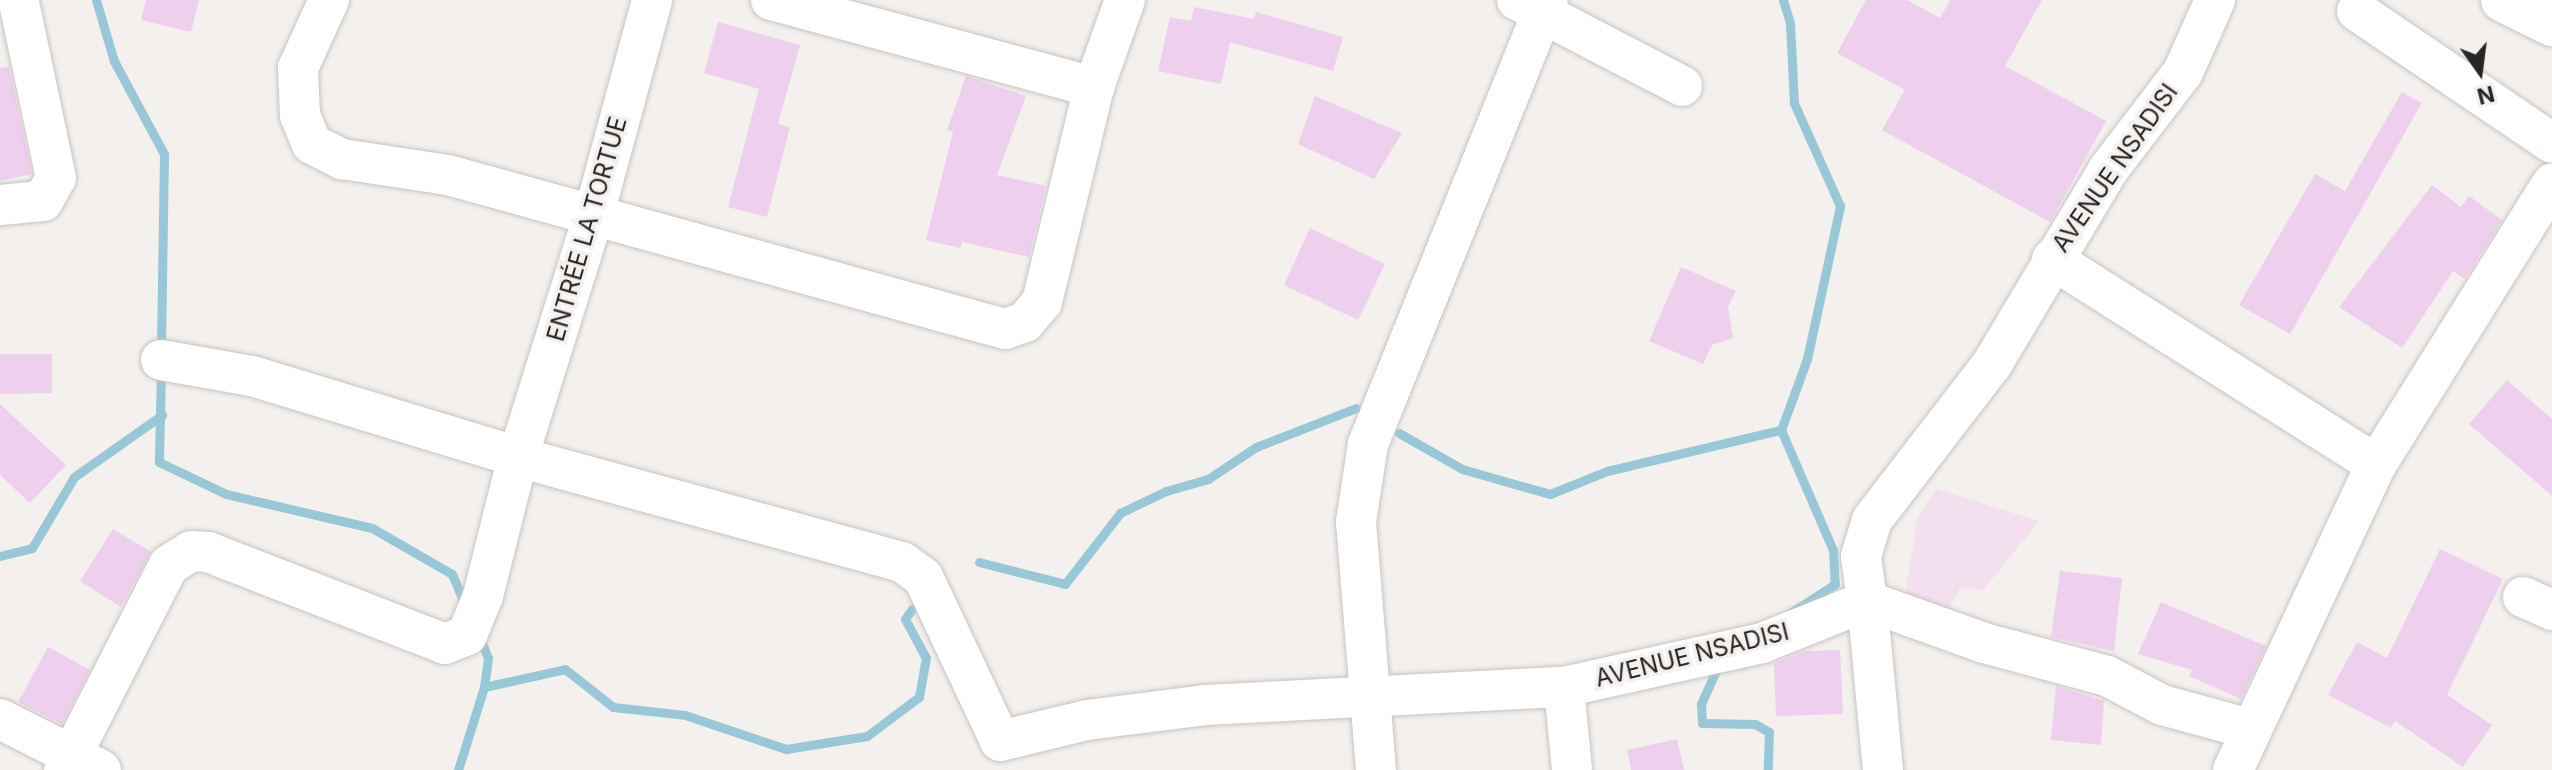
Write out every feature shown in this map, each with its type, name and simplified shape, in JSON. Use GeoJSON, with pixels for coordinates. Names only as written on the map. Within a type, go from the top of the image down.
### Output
{"type":"FeatureCollection","features":[{"type":"Feature","properties":{"kind":"highway"},"geometry":{"type":"LineString","coordinates":[[2503,0],[2552,24]]}},
{"type":"Feature","properties":{"kind":"street"},"geometry":{"type":"LineString","coordinates":[[329,0],[298,68],[300,115],[312,144],[342,159],[448,175],[1005,329],[1025,322],[1042,302],[1094,87],[1125,0]]}},
{"type":"Feature","properties":{"kind":"street","name":"ENTRÉE LA TORTUE"},"geometry":{"type":"LineString","coordinates":[[80,764],[169,565],[191,551],[208,552],[445,644],[467,635],[483,596],[518,457],[594,214],[652,0]]}},
{"type":"Feature","properties":{"kind":"street"},"geometry":{"type":"LineString","coordinates":[[771,0],[1094,87]]}},
{"type":"Feature","properties":{"kind":"street","name":"AVENUE NSADISI"},"geometry":{"type":"LineString","coordinates":[[997,756],[1087,720],[1205,705],[1369,700],[1564,687],[1762,643],[1867,601],[1861,556],[1872,520],[1992,364],[2108,170],[2183,72],[2215,0]]}},
{"type":"Feature","properties":{"kind":"street"},"geometry":{"type":"LineString","coordinates":[[1376,770],[1356,522],[1368,444],[1536,4],[1682,86]]}},
{"type":"Feature","properties":{"kind":"street"},"geometry":{"type":"LineString","coordinates":[[2352,4],[2552,143]]}},
{"type":"Feature","properties":{"kind":"street"},"geometry":{"type":"LineString","coordinates":[[0,205],[43,201],[56,178],[13,7]]}},
{"type":"Feature","properties":{"kind":"street"},"geometry":{"type":"LineString","coordinates":[[2233,770],[2376,465],[2552,183]]}},
{"type":"Feature","properties":{"kind":"street"},"geometry":{"type":"LineString","coordinates":[[2052,259],[2376,465]]}},
{"type":"Feature","properties":{"kind":"street"},"geometry":{"type":"LineString","coordinates":[[161,360],[252,376],[518,457],[902,562],[923,577],[997,756]]}},
{"type":"Feature","properties":{"kind":"street"},"geometry":{"type":"LineString","coordinates":[[1883,770],[1867,601],[1984,643],[2107,676],[2162,705],[2250,729]]}},
{"type":"Feature","properties":{"kind":"street"},"geometry":{"type":"LineString","coordinates":[[1564,687],[1572,770]]}},
{"type":"Feature","properties":{"kind":"street"},"geometry":{"type":"LineString","coordinates":[[0,719],[80,764]]}},
{"type":"Feature","properties":{"kind":"shaded area"},"geometry":{"type":"Polygon","coordinates":[[[1936,489],[2039,521],[1983,590],[1961,587],[1943,616],[1909,608],[1907,584],[1917,520],[1936,489]]]}},
{"type":"Feature","properties":{"kind":"building"},"geometry":{"type":"Polygon","coordinates":[[[146,0],[199,0],[191,32],[141,20],[146,0]]]}},
{"type":"Feature","properties":{"kind":"building"},"geometry":{"type":"Polygon","coordinates":[[[1866,0],[1907,0],[1940,18],[1950,0],[2042,0],[2005,66],[2106,121],[2050,222],[1882,130],[1905,90],[1837,53],[1866,0]]]}},
{"type":"Feature","properties":{"kind":"building"},"geometry":{"type":"Polygon","coordinates":[[[1194,7],[1254,19],[1256,12],[1343,37],[1333,71],[1230,42],[1221,84],[1158,71],[1170,17],[1191,21],[1194,7]]]}},
{"type":"Feature","properties":{"kind":"building"},"geometry":{"type":"Polygon","coordinates":[[[718,22],[800,45],[778,124],[790,127],[767,217],[728,207],[759,89],[704,73],[718,22]]]}},
{"type":"Feature","properties":{"kind":"building"},"geometry":{"type":"Polygon","coordinates":[[[9,67],[32,174],[0,181],[0,68],[9,67]]]}},
{"type":"Feature","properties":{"kind":"building"},"geometry":{"type":"Polygon","coordinates":[[[966,76],[1026,96],[997,175],[1046,186],[1029,257],[962,242],[960,248],[926,240],[953,132],[947,130],[966,76]]]}},
{"type":"Feature","properties":{"kind":"building"},"geometry":{"type":"Polygon","coordinates":[[[2402,92],[2422,103],[2290,334],[2239,305],[2315,174],[2345,191],[2402,92]]]}},
{"type":"Feature","properties":{"kind":"building"},"geometry":{"type":"Polygon","coordinates":[[[1315,96],[1402,133],[1374,179],[1298,144],[1315,96]]]}},
{"type":"Feature","properties":{"kind":"building"},"geometry":{"type":"Polygon","coordinates":[[[2432,185],[2461,207],[2469,196],[2502,220],[2465,279],[2453,271],[2402,348],[2339,307],[2432,185]]]}},
{"type":"Feature","properties":{"kind":"building"},"geometry":{"type":"Polygon","coordinates":[[[1310,228],[1385,264],[1358,320],[1284,285],[1310,228]]]}},
{"type":"Feature","properties":{"kind":"building"},"geometry":{"type":"Polygon","coordinates":[[[1681,267],[1736,291],[1728,307],[1733,338],[1712,345],[1703,364],[1649,341],[1681,267]]]}},
{"type":"Feature","properties":{"kind":"building"},"geometry":{"type":"Polygon","coordinates":[[[0,354],[52,354],[52,393],[0,394],[0,354]]]}},
{"type":"Feature","properties":{"kind":"building"},"geometry":{"type":"Polygon","coordinates":[[[2507,380],[2552,419],[2552,496],[2469,424],[2507,380]]]}},
{"type":"Feature","properties":{"kind":"building"},"geometry":{"type":"Polygon","coordinates":[[[0,404],[66,465],[30,503],[0,475],[0,404]]]}},
{"type":"Feature","properties":{"kind":"building"},"geometry":{"type":"Polygon","coordinates":[[[113,529],[151,552],[121,607],[80,581],[113,529]]]}},
{"type":"Feature","properties":{"kind":"building"},"geometry":{"type":"Polygon","coordinates":[[[2440,549],[2503,579],[2447,695],[2492,725],[2463,767],[2395,721],[2391,728],[2328,695],[2357,642],[2387,658],[2440,549]]]}},
{"type":"Feature","properties":{"kind":"building"},"geometry":{"type":"Polygon","coordinates":[[[2060,571],[2122,578],[2114,651],[2051,637],[2060,571]]]}},
{"type":"Feature","properties":{"kind":"building"},"geometry":{"type":"Polygon","coordinates":[[[2161,602],[2266,646],[2241,699],[2189,676],[2192,670],[2138,654],[2161,602]]]}},
{"type":"Feature","properties":{"kind":"building"},"geometry":{"type":"Polygon","coordinates":[[[48,647],[90,670],[62,724],[18,702],[48,647]]]}},
{"type":"Feature","properties":{"kind":"building"},"geometry":{"type":"Polygon","coordinates":[[[1840,650],[1843,714],[1776,716],[1774,663],[1804,651],[1840,650]]]}},
{"type":"Feature","properties":{"kind":"building"},"geometry":{"type":"Polygon","coordinates":[[[2056,686],[2104,701],[2101,745],[2051,740],[2056,686]]]}},
{"type":"Feature","properties":{"kind":"building"},"geometry":{"type":"Polygon","coordinates":[[[1677,739],[1684,770],[1631,770],[1627,750],[1677,739]]]}},
{"type":"Feature","properties":{"kind":"waterway"},"geometry":{"type":"LineString","coordinates":[[96,0],[114,61],[164,154],[161,353]]}},
{"type":"Feature","properties":{"kind":"waterway"},"geometry":{"type":"LineString","coordinates":[[1399,433],[1462,469],[1550,494],[1607,471],[1781,430],[1807,359],[1840,206],[1794,103],[1790,23],[1783,0]]}},
{"type":"Feature","properties":{"kind":"waterway"},"geometry":{"type":"LineString","coordinates":[[161,371],[159,462],[226,494],[372,528],[452,574],[465,604]]}},
{"type":"Feature","properties":{"kind":"waterway"},"geometry":{"type":"LineString","coordinates":[[979,562],[1065,584],[1120,513],[1166,491],[1208,479],[1256,447],[1356,408]]}},
{"type":"Feature","properties":{"kind":"waterway"},"geometry":{"type":"LineString","coordinates":[[0,556],[32,548],[74,477],[162,415]]}},
{"type":"Feature","properties":{"kind":"waterway"},"geometry":{"type":"LineString","coordinates":[[1781,430],[1833,550],[1835,584],[1792,612]]}},
{"type":"Feature","properties":{"kind":"waterway"},"geometry":{"type":"LineString","coordinates":[[484,687],[565,669],[613,707],[685,715],[786,749],[867,736],[919,697],[926,658],[905,619],[912,609]]}},
{"type":"Feature","properties":{"kind":"waterway"},"geometry":{"type":"LineString","coordinates":[[458,770],[484,687],[488,658],[479,636]]}},
{"type":"Feature","properties":{"kind":"waterway"},"geometry":{"type":"LineString","coordinates":[[1718,666],[1701,704],[1702,723],[1755,724],[1769,732],[1768,770]]}}]}
